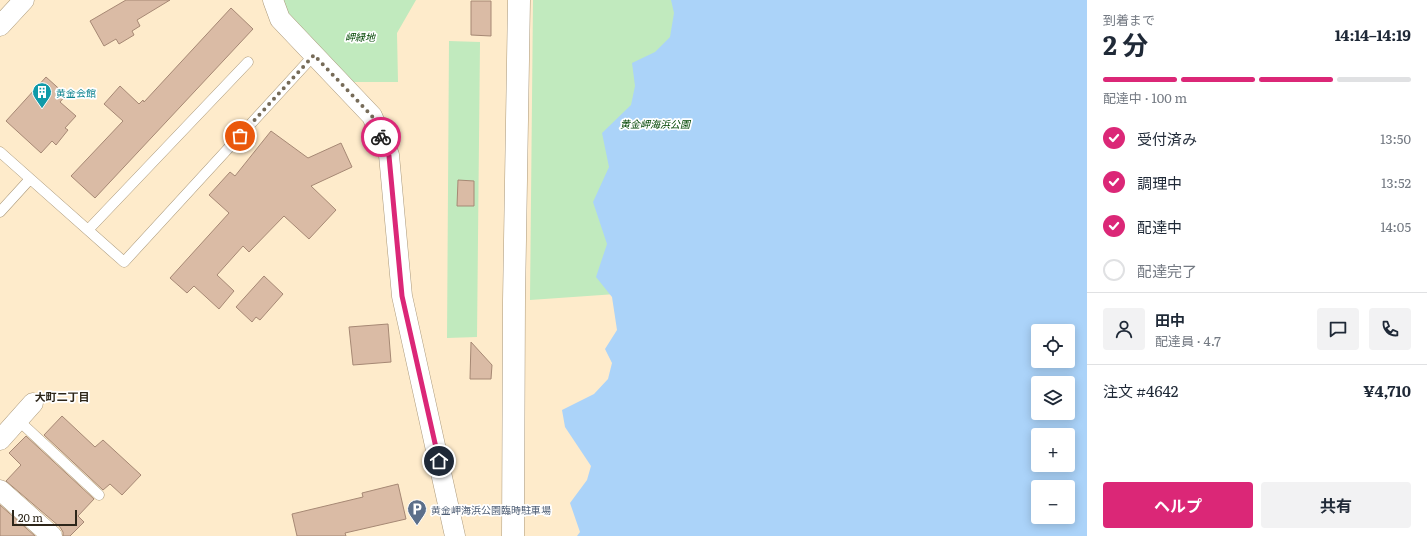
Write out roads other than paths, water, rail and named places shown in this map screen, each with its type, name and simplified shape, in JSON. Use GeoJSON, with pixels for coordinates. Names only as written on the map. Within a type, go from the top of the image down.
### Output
{"type":"FeatureCollection","features":[{"type":"Feature","properties":{"kind":"street"},"geometry":{"type":"LineString","coordinates":[[0,26],[24,0]]}},
{"type":"Feature","properties":{"kind":"street"},"geometry":{"type":"LineString","coordinates":[[273,0],[280,19],[372,116],[389,156],[402,296],[455,536]]}},
{"type":"Feature","properties":{"kind":"street"},"geometry":{"type":"LineString","coordinates":[[513,536],[514,308],[519,0]]}},
{"type":"Feature","properties":{"kind":"street"},"geometry":{"type":"LineString","coordinates":[[0,440],[33,403]]}},
{"type":"Feature","properties":{"kind":"street"},"geometry":{"type":"LineString","coordinates":[[0,490],[52,536]]}},
{"type":"Feature","properties":{"kind":"lane"},"geometry":{"type":"LineString","coordinates":[[0,152],[124,262],[314,55]]}},
{"type":"Feature","properties":{"kind":"lane"},"geometry":{"type":"LineString","coordinates":[[88,230],[248,62]]}},
{"type":"Feature","properties":{"kind":"lane"},"geometry":{"type":"LineString","coordinates":[[0,212],[30,179]]}},
{"type":"Feature","properties":{"kind":"lane"},"geometry":{"type":"LineString","coordinates":[[18,420],[99,495]]}},
{"type":"Feature","properties":{"kind":"water"},"geometry":{"type":"Polygon","coordinates":[[[671,0],[1087,0],[1087,536],[577,536],[580,532],[570,503],[587,480],[591,466],[565,427],[562,410],[594,394],[608,379],[612,363],[605,349],[617,330],[612,297],[596,277],[607,244],[593,202],[609,167],[602,133],[631,105],[635,86],[632,63],[655,52],[670,37],[674,13],[671,0]]]}},
{"type":"Feature","properties":{"kind":"place","name":"黄金会館"},"geometry":{"type":"Point","coordinates":[42,109]}},
{"type":"Feature","properties":{"kind":"place","name":"黄金岬海浜公園臨時駐車場"},"geometry":{"type":"Point","coordinates":[417,526]}},
{"type":"Feature","properties":{"kind":"district","name":"大町二丁目"},"geometry":{"type":"Point","coordinates":[62,396]}},
{"type":"Feature","properties":{"kind":"park label","name":"岬緑地"},"geometry":{"type":"Point","coordinates":[360,36]}},
{"type":"Feature","properties":{"kind":"park label","name":"黄金岬海浜公園"},"geometry":{"type":"Point","coordinates":[655,123]}}]}
